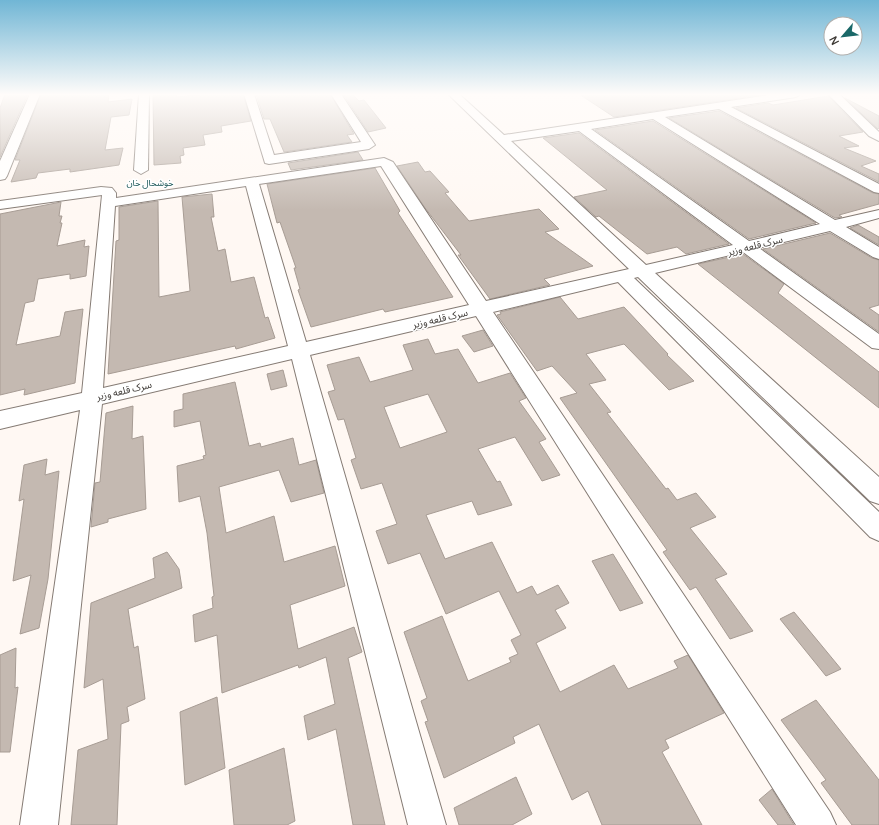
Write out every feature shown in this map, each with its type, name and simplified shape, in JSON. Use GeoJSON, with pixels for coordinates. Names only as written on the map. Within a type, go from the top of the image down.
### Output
{"type":"FeatureCollection","features":[{"type":"Feature","properties":{"kind":"street"},"geometry":{"type":"LineString","coordinates":[[0,176],[19,132]]}},
{"type":"Feature","properties":{"kind":"street"},"geometry":{"type":"LineString","coordinates":[[141,170],[142,132]]}},
{"type":"Feature","properties":{"kind":"street"},"geometry":{"type":"LineString","coordinates":[[261,132],[269,160],[369,146],[360,132]]}},
{"type":"Feature","properties":{"kind":"street"},"geometry":{"type":"LineString","coordinates":[[495,132],[879,493]]}},
{"type":"Feature","properties":{"kind":"street"},"geometry":{"type":"LineString","coordinates":[[502,139],[545,132]]}},
{"type":"Feature","properties":{"kind":"street"},"geometry":{"type":"LineString","coordinates":[[589,132],[879,343]]}},
{"type":"Feature","properties":{"kind":"street"},"geometry":{"type":"LineString","coordinates":[[682,132],[879,254]]}},
{"type":"Feature","properties":{"kind":"street"},"geometry":{"type":"LineString","coordinates":[[772,132],[879,189]]}},
{"type":"Feature","properties":{"kind":"street"},"geometry":{"type":"LineString","coordinates":[[108,203],[384,162],[388,165],[817,825]]}},
{"type":"Feature","properties":{"kind":"street"},"geometry":{"type":"LineString","coordinates":[[251,181],[299,350],[427,825]]}},
{"type":"Feature","properties":{"kind":"street"},"geometry":{"type":"LineString","coordinates":[[0,205],[102,191],[107,191],[109,193],[92,398],[39,825]]}},
{"type":"Feature","properties":{"kind":"street","name":"سرک قلعه وزیر"},"geometry":{"type":"LineString","coordinates":[[0,420],[746,247],[879,214]]}},
{"type":"Feature","properties":{"kind":"street"},"geometry":{"type":"LineString","coordinates":[[622,276],[879,529]]}},
{"type":"Feature","properties":{"kind":"building"},"geometry":{"type":"Polygon","coordinates":[[[0,132],[11,132],[0,157],[0,132]]]}},
{"type":"Feature","properties":{"kind":"building"},"geometry":{"type":"Polygon","coordinates":[[[26,132],[108,132],[105,150],[123,148],[119,165],[70,172],[70,169],[38,173],[36,178],[11,182],[20,160],[15,160],[26,132]]]}},
{"type":"Feature","properties":{"kind":"building"},"geometry":{"type":"Polygon","coordinates":[[[154,132],[219,132],[203,135],[205,145],[183,148],[184,155],[180,156],[181,163],[154,165],[154,132]]]}},
{"type":"Feature","properties":{"kind":"building"},"geometry":{"type":"Polygon","coordinates":[[[276,132],[353,132],[354,134],[347,135],[352,142],[284,152],[276,132]]]}},
{"type":"Feature","properties":{"kind":"building"},"geometry":{"type":"Polygon","coordinates":[[[599,132],[671,132],[816,223],[749,239],[599,132]]]}},
{"type":"Feature","properties":{"kind":"building"},"geometry":{"type":"Polygon","coordinates":[[[693,132],[759,132],[873,193],[879,194],[879,204],[839,215],[842,217],[835,218],[693,132]]]}},
{"type":"Feature","properties":{"kind":"building"},"geometry":{"type":"Polygon","coordinates":[[[783,132],[860,132],[839,136],[859,146],[844,148],[876,161],[861,166],[879,174],[879,182],[783,132]]]}},
{"type":"Feature","properties":{"kind":"building"},"geometry":{"type":"Polygon","coordinates":[[[579,133],[729,244],[686,254],[677,247],[647,254],[599,216],[596,217],[574,197],[607,190],[543,138],[579,133]]]}},
{"type":"Feature","properties":{"kind":"building"},"geometry":{"type":"Polygon","coordinates":[[[358,152],[363,160],[291,170],[288,163],[358,152]]]}},
{"type":"Feature","properties":{"kind":"building"},"geometry":{"type":"Polygon","coordinates":[[[418,162],[425,172],[430,171],[449,192],[445,193],[469,221],[539,209],[559,229],[545,232],[593,266],[544,279],[550,285],[490,299],[458,255],[461,255],[425,208],[397,166],[418,162]]]}},
{"type":"Feature","properties":{"kind":"building"},"geometry":{"type":"Polygon","coordinates":[[[375,168],[400,211],[398,213],[453,297],[385,312],[383,309],[311,327],[298,290],[300,289],[294,268],[296,268],[280,222],[277,223],[267,184],[375,168]]]}},
{"type":"Feature","properties":{"kind":"building"},"geometry":{"type":"Polygon","coordinates":[[[212,194],[214,217],[211,217],[218,251],[225,249],[231,282],[254,277],[265,318],[268,317],[275,338],[236,349],[235,346],[108,374],[116,241],[119,240],[119,207],[158,201],[159,297],[190,291],[182,197],[212,194]]]}},
{"type":"Feature","properties":{"kind":"building"},"geometry":{"type":"Polygon","coordinates":[[[61,202],[59,216],[62,216],[60,223],[62,223],[57,246],[85,240],[84,247],[89,246],[86,276],[70,279],[70,274],[38,279],[34,301],[25,303],[16,345],[60,336],[65,312],[83,309],[75,383],[24,395],[25,389],[0,395],[0,214],[61,202]]]}},
{"type":"Feature","properties":{"kind":"building"},"geometry":{"type":"Polygon","coordinates":[[[858,225],[879,237],[879,245],[850,228],[858,225]]]}},
{"type":"Feature","properties":{"kind":"building"},"geometry":{"type":"Polygon","coordinates":[[[830,233],[872,258],[879,260],[879,305],[869,308],[879,315],[879,332],[763,249],[830,233]]]}},
{"type":"Feature","properties":{"kind":"building"},"geometry":{"type":"Polygon","coordinates":[[[743,254],[784,284],[778,293],[879,372],[879,408],[698,264],[743,254]]]}},
{"type":"Feature","properties":{"kind":"building"},"geometry":{"type":"Polygon","coordinates":[[[560,297],[578,319],[624,307],[668,354],[667,355],[694,381],[669,390],[624,344],[586,354],[606,380],[589,384],[611,412],[607,413],[666,489],[668,488],[677,500],[696,493],[716,517],[690,528],[727,574],[715,579],[753,631],[730,639],[696,587],[690,590],[663,552],[667,550],[560,398],[577,393],[552,366],[537,371],[497,315],[501,314],[500,312],[560,297]]]}},
{"type":"Feature","properties":{"kind":"building"},"geometry":{"type":"Polygon","coordinates":[[[483,330],[493,346],[474,352],[462,336],[483,330]]]}},
{"type":"Feature","properties":{"kind":"building"},"geometry":{"type":"Polygon","coordinates":[[[428,339],[435,354],[458,349],[478,383],[510,373],[526,398],[519,401],[546,439],[539,442],[560,475],[542,481],[515,437],[478,449],[497,482],[500,481],[512,505],[478,515],[472,501],[426,515],[445,559],[492,542],[517,593],[532,586],[537,595],[558,585],[569,603],[555,610],[566,628],[536,643],[560,692],[614,665],[628,689],[678,668],[674,661],[688,655],[724,713],[665,740],[669,748],[662,752],[702,825],[602,825],[588,791],[572,800],[539,724],[513,737],[515,743],[444,778],[425,722],[428,721],[421,701],[427,698],[404,632],[442,616],[468,681],[511,662],[509,658],[518,654],[511,640],[521,635],[499,591],[446,614],[420,553],[388,564],[376,531],[397,524],[382,483],[361,489],[351,460],[356,458],[344,419],[338,420],[328,392],[335,390],[327,365],[359,357],[370,382],[413,370],[403,345],[428,339]],[[428,394],[384,407],[400,448],[447,432],[428,394]]]}},
{"type":"Feature","properties":{"kind":"building"},"geometry":{"type":"Polygon","coordinates":[[[283,370],[287,386],[271,390],[267,374],[283,370]]]}},
{"type":"Feature","properties":{"kind":"building"},"geometry":{"type":"Polygon","coordinates":[[[235,382],[249,446],[260,443],[261,447],[293,438],[299,465],[316,460],[324,493],[291,502],[279,470],[219,487],[226,533],[274,516],[284,562],[335,546],[345,586],[290,605],[298,649],[354,627],[362,652],[348,658],[385,825],[353,825],[336,729],[308,740],[304,716],[335,704],[326,657],[299,668],[298,665],[222,693],[217,635],[195,642],[193,615],[213,608],[212,597],[214,596],[207,533],[200,496],[179,502],[177,466],[204,459],[203,456],[206,455],[200,421],[174,427],[174,411],[183,409],[183,394],[235,382]]]}},
{"type":"Feature","properties":{"kind":"building"},"geometry":{"type":"Polygon","coordinates":[[[133,406],[132,439],[143,436],[146,509],[108,519],[108,522],[91,527],[95,483],[100,482],[106,413],[133,406]]]}},
{"type":"Feature","properties":{"kind":"building"},"geometry":{"type":"Polygon","coordinates":[[[47,459],[45,475],[59,471],[48,579],[39,628],[20,634],[31,575],[13,581],[24,499],[19,501],[24,465],[47,459]]]}},
{"type":"Feature","properties":{"kind":"building"},"geometry":{"type":"Polygon","coordinates":[[[167,552],[179,569],[182,588],[128,609],[134,648],[138,646],[145,699],[127,707],[129,721],[121,724],[117,825],[71,825],[78,750],[108,739],[103,679],[84,688],[91,603],[155,578],[153,558],[167,552]]]}},
{"type":"Feature","properties":{"kind":"building"},"geometry":{"type":"Polygon","coordinates":[[[613,554],[643,603],[620,611],[592,561],[613,554]]]}},
{"type":"Feature","properties":{"kind":"building"},"geometry":{"type":"Polygon","coordinates":[[[794,612],[841,669],[826,676],[780,619],[794,612]]]}},
{"type":"Feature","properties":{"kind":"building"},"geometry":{"type":"Polygon","coordinates":[[[16,648],[15,688],[18,687],[10,752],[0,752],[0,655],[16,648]]]}},
{"type":"Feature","properties":{"kind":"building"},"geometry":{"type":"Polygon","coordinates":[[[217,697],[225,768],[185,785],[180,712],[217,697]]]}},
{"type":"Feature","properties":{"kind":"building"},"geometry":{"type":"Polygon","coordinates":[[[816,700],[879,780],[879,825],[852,825],[821,783],[826,780],[781,720],[816,700]]]}},
{"type":"Feature","properties":{"kind":"building"},"geometry":{"type":"Polygon","coordinates":[[[284,748],[295,821],[287,825],[234,825],[229,770],[284,748]]]}},
{"type":"Feature","properties":{"kind":"building"},"geometry":{"type":"Polygon","coordinates":[[[516,777],[532,814],[512,825],[459,825],[454,808],[516,777]]]}},
{"type":"Feature","properties":{"kind":"building"},"geometry":{"type":"Polygon","coordinates":[[[772,789],[794,825],[778,825],[759,800],[772,789]]]}},
{"type":"Feature","properties":{"kind":"district","name":"خوشحال خان"},"geometry":{"type":"Point","coordinates":[150,182]}}]}
